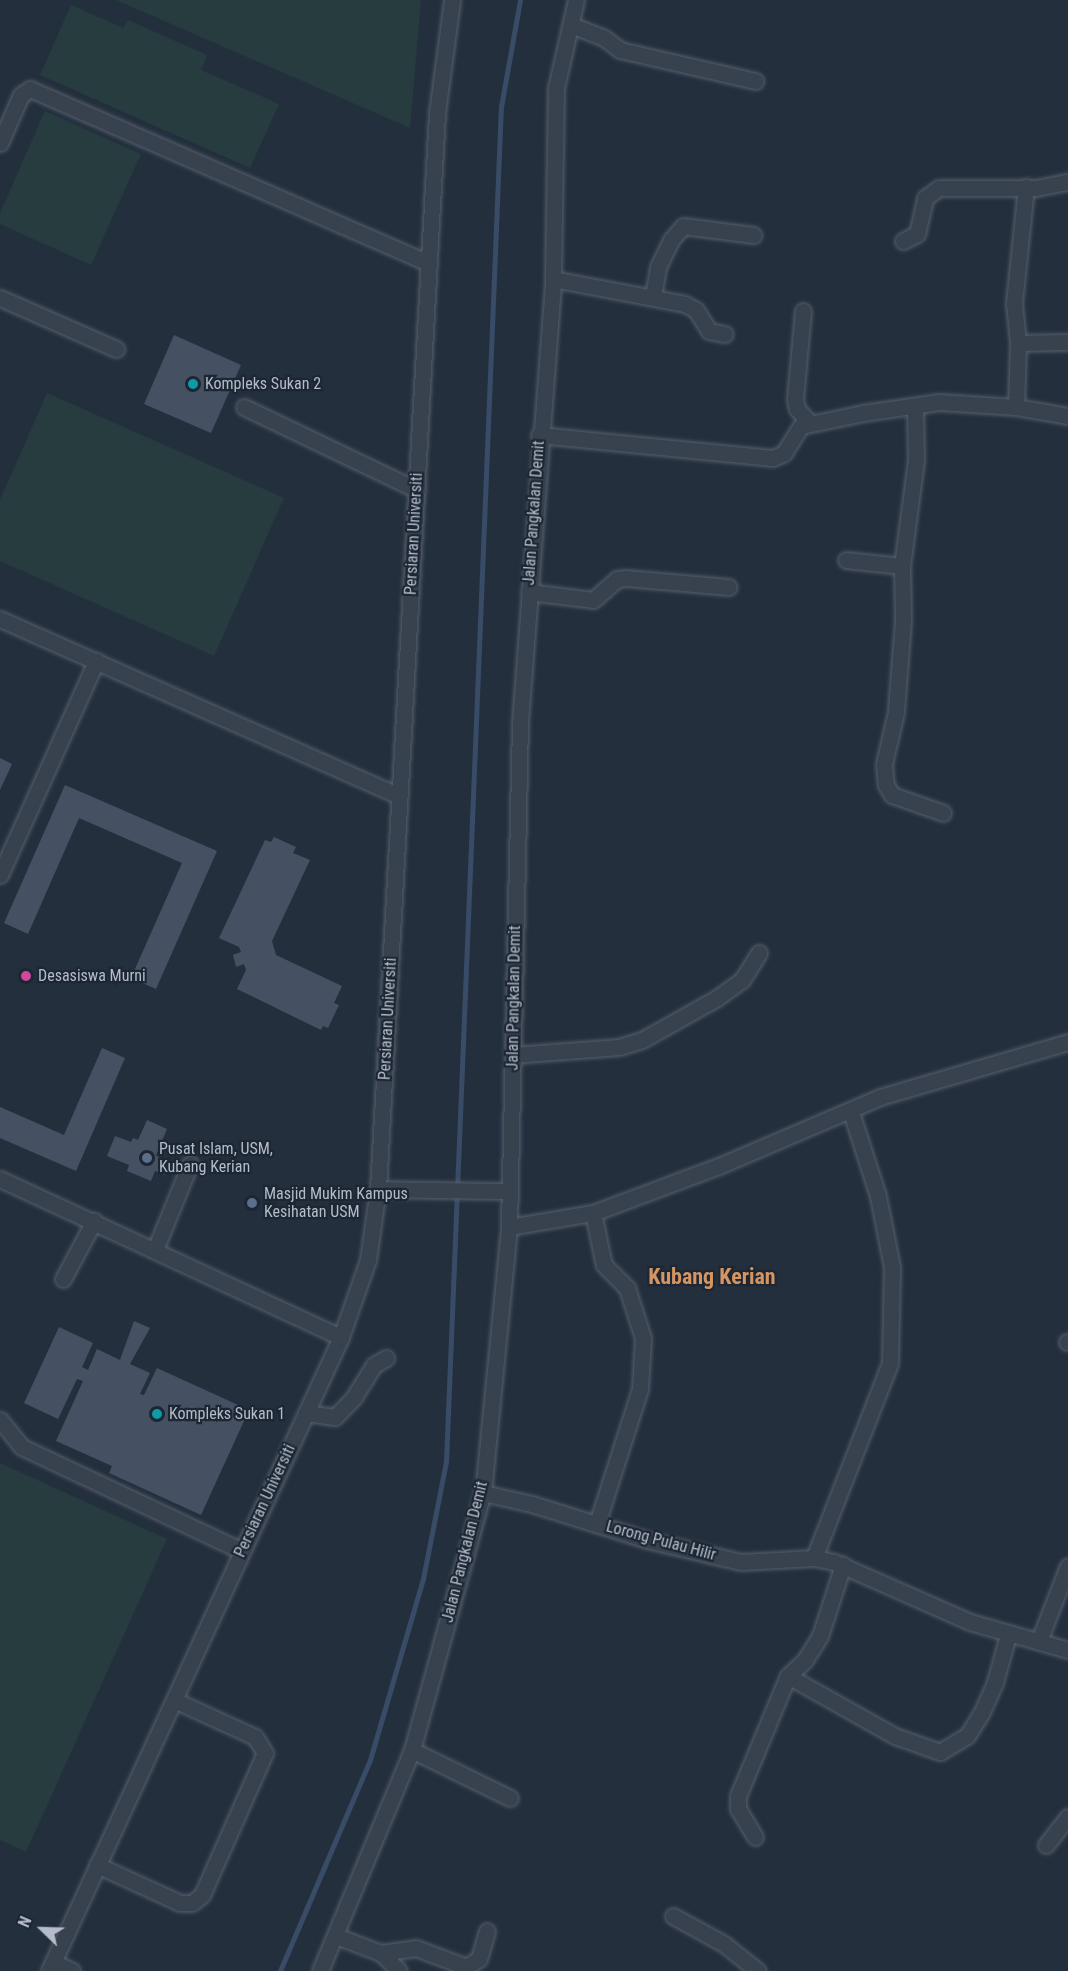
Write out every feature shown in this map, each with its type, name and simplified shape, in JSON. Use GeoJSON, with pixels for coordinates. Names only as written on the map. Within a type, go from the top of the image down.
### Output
{"type":"FeatureCollection","features":[{"type":"Feature","properties":{"kind":"street","name":"Persiaran Universiti"},"geometry":{"type":"LineString","coordinates":[[51,1966],[341,1336],[368,1260],[378,1189],[437,113],[452,0]]}},
{"type":"Feature","properties":{"kind":"street","name":"Jalan Pangkalan Demit"},"geometry":{"type":"LineString","coordinates":[[320,1971],[412,1750],[483,1493],[509,1227],[520,723],[539,435],[553,279],[556,88],[576,0]]}},
{"type":"Feature","properties":{"kind":"street"},"geometry":{"type":"LineString","coordinates":[[570,25],[603,37],[620,50],[755,81]]}},
{"type":"Feature","properties":{"kind":"street"},"geometry":{"type":"LineString","coordinates":[[0,143],[21,95],[30,89],[429,263]]}},
{"type":"Feature","properties":{"kind":"street"},"geometry":{"type":"LineString","coordinates":[[903,241],[917,234],[929,192],[939,188],[1026,187],[1068,182]]}},
{"type":"Feature","properties":{"kind":"street"},"geometry":{"type":"LineString","coordinates":[[1016,407],[1018,343],[1014,303],[1026,187]]}},
{"type":"Feature","properties":{"kind":"street"},"geometry":{"type":"LineString","coordinates":[[653,296],[658,267],[671,240],[683,226],[753,235]]}},
{"type":"Feature","properties":{"kind":"street"},"geometry":{"type":"LineString","coordinates":[[553,279],[653,296],[691,306],[709,331],[725,334]]}},
{"type":"Feature","properties":{"kind":"street"},"geometry":{"type":"LineString","coordinates":[[0,298],[116,349]]}},
{"type":"Feature","properties":{"kind":"street"},"geometry":{"type":"LineString","coordinates":[[803,311],[795,399],[797,409],[809,422]]}},
{"type":"Feature","properties":{"kind":"street"},"geometry":{"type":"LineString","coordinates":[[1018,343],[1068,342]]}},
{"type":"Feature","properties":{"kind":"street"},"geometry":{"type":"LineString","coordinates":[[539,435],[773,458],[784,453],[794,433],[809,422],[939,402],[1016,407],[1068,416]]}},
{"type":"Feature","properties":{"kind":"street"},"geometry":{"type":"LineString","coordinates":[[244,406],[417,490]]}},
{"type":"Feature","properties":{"kind":"street"},"geometry":{"type":"LineString","coordinates":[[915,407],[916,460],[902,566],[903,620],[896,712],[884,764],[886,785],[901,800],[943,813]]}},
{"type":"Feature","properties":{"kind":"street"},"geometry":{"type":"LineString","coordinates":[[846,560],[902,566]]}},
{"type":"Feature","properties":{"kind":"street"},"geometry":{"type":"LineString","coordinates":[[529,592],[593,600],[617,579],[729,587]]}},
{"type":"Feature","properties":{"kind":"street"},"geometry":{"type":"LineString","coordinates":[[0,619],[400,796]]}},
{"type":"Feature","properties":{"kind":"street"},"geometry":{"type":"LineString","coordinates":[[0,875],[96,661]]}},
{"type":"Feature","properties":{"kind":"street"},"geometry":{"type":"LineString","coordinates":[[513,1055],[619,1047],[642,1040],[717,999],[742,980],[759,953]]}},
{"type":"Feature","properties":{"kind":"street"},"geometry":{"type":"LineString","coordinates":[[509,1227],[592,1214],[851,1112],[880,1097],[1068,1042]]}},
{"type":"Feature","properties":{"kind":"street"},"geometry":{"type":"LineString","coordinates":[[814,1558],[890,1363],[892,1267],[878,1196],[851,1112]]}},
{"type":"Feature","properties":{"kind":"street"},"geometry":{"type":"LineString","coordinates":[[155,1250],[190,1164]]}},
{"type":"Feature","properties":{"kind":"street"},"geometry":{"type":"LineString","coordinates":[[0,1179],[341,1336]]}},
{"type":"Feature","properties":{"kind":"street"},"geometry":{"type":"LineString","coordinates":[[378,1189],[509,1191]]}},
{"type":"Feature","properties":{"kind":"street"},"geometry":{"type":"LineString","coordinates":[[592,1214],[604,1265],[627,1288],[643,1338],[640,1389],[597,1524]]}},
{"type":"Feature","properties":{"kind":"street"},"geometry":{"type":"LineString","coordinates":[[63,1279],[94,1221]]}},
{"type":"Feature","properties":{"kind":"street"},"geometry":{"type":"LineString","coordinates":[[306,1413],[335,1417],[354,1397],[374,1365],[386,1358]]}},
{"type":"Feature","properties":{"kind":"street"},"geometry":{"type":"LineString","coordinates":[[0,1420],[21,1447],[242,1551]]}},
{"type":"Feature","properties":{"kind":"street","name":"Lorong Pulau Hilir"},"geometry":{"type":"LineString","coordinates":[[483,1493],[647,1540],[741,1562],[814,1558],[843,1565],[1008,1635],[1068,1650]]}},
{"type":"Feature","properties":{"kind":"street"},"geometry":{"type":"LineString","coordinates":[[755,1837],[738,1809],[738,1796],[788,1676],[805,1660],[820,1636],[843,1565]]}},
{"type":"Feature","properties":{"kind":"street"},"geometry":{"type":"LineString","coordinates":[[1039,1641],[1068,1566]]}},
{"type":"Feature","properties":{"kind":"street"},"geometry":{"type":"LineString","coordinates":[[788,1676],[895,1736],[940,1752],[967,1736],[981,1713],[995,1682],[1008,1635]]}},
{"type":"Feature","properties":{"kind":"street"},"geometry":{"type":"LineString","coordinates":[[97,1865],[180,1903],[192,1903],[202,1895],[263,1759],[264,1746],[255,1737],[174,1700]]}},
{"type":"Feature","properties":{"kind":"street"},"geometry":{"type":"LineString","coordinates":[[412,1750],[510,1798]]}},
{"type":"Feature","properties":{"kind":"street"},"geometry":{"type":"LineString","coordinates":[[1046,1845],[1068,1817]]}},
{"type":"Feature","properties":{"kind":"street"},"geometry":{"type":"LineString","coordinates":[[673,1916],[724,1944],[758,1971]]}},
{"type":"Feature","properties":{"kind":"street"},"geometry":{"type":"LineString","coordinates":[[381,1953],[416,1948],[466,1967],[479,1959],[487,1931]]}},
{"type":"Feature","properties":{"kind":"street"},"geometry":{"type":"LineString","coordinates":[[336,1936],[381,1953],[399,1971]]}},
{"type":"Feature","properties":{"kind":"street"},"geometry":{"type":"LineString","coordinates":[[51,1966],[72,1971]]}},
{"type":"Feature","properties":{"kind":"green space"},"geometry":{"type":"Polygon","coordinates":[[[116,0],[421,0],[410,128],[116,0]]]}},
{"type":"Feature","properties":{"kind":"green space"},"geometry":{"type":"Polygon","coordinates":[[[71,5],[123,28],[128,20],[207,55],[201,70],[279,104],[250,168],[40,75],[71,5]]]}},
{"type":"Feature","properties":{"kind":"green space"},"geometry":{"type":"Polygon","coordinates":[[[45,111],[141,154],[91,265],[0,224],[0,213],[45,111]]]}},
{"type":"Feature","properties":{"kind":"green space"},"geometry":{"type":"Polygon","coordinates":[[[47,393],[284,498],[214,656],[0,561],[0,500],[47,393]]]}},
{"type":"Feature","properties":{"kind":"green space"},"geometry":{"type":"Polygon","coordinates":[[[0,1463],[167,1539],[26,1852],[0,1840],[0,1463]]]}},
{"type":"Feature","properties":{"kind":"building","name":"Kompleks Sukan 2"},"geometry":{"type":"Polygon","coordinates":[[[174,335],[241,365],[211,433],[144,404],[174,335]]]}},
{"type":"Feature","properties":{"kind":"building"},"geometry":{"type":"Polygon","coordinates":[[[0,758],[12,764],[0,790],[0,758]]]}},
{"type":"Feature","properties":{"kind":"building"},"geometry":{"type":"Polygon","coordinates":[[[65,785],[217,851],[156,989],[131,978],[182,863],[79,818],[28,934],[4,923],[65,785]]]}},
{"type":"Feature","properties":{"kind":"building"},"geometry":{"type":"Polygon","coordinates":[[[274,837],[296,847],[293,853],[310,860],[272,941],[276,955],[342,986],[334,1003],[339,1005],[328,1028],[323,1026],[321,1030],[237,989],[246,970],[244,964],[236,967],[233,955],[241,952],[239,947],[219,938],[265,840],[271,842],[274,837]]]}},
{"type":"Feature","properties":{"kind":"building"},"geometry":{"type":"Polygon","coordinates":[[[102,1048],[125,1058],[76,1171],[0,1138],[0,1107],[64,1135],[102,1048]]]}},
{"type":"Feature","properties":{"kind":"building"},"geometry":{"type":"Polygon","coordinates":[[[147,1120],[167,1129],[156,1155],[169,1165],[165,1175],[155,1171],[151,1181],[127,1171],[129,1165],[107,1156],[115,1136],[131,1142],[133,1138],[138,1140],[147,1120]]]}},
{"type":"Feature","properties":{"kind":"building","name":"Kompleks Sukan 1"},"geometry":{"type":"Polygon","coordinates":[[[134,1321],[150,1328],[130,1364],[150,1373],[140,1394],[144,1395],[157,1368],[249,1410],[201,1515],[109,1473],[112,1466],[56,1441],[83,1381],[77,1379],[58,1419],[24,1403],[59,1327],[93,1343],[82,1367],[88,1370],[97,1349],[120,1360],[134,1321]]]}},
{"type":"Feature","properties":{"kind":"waterway"},"geometry":{"type":"LineString","coordinates":[[280,1971],[370,1760],[423,1579],[446,1462],[501,107],[520,0]]}},
{"type":"Feature","properties":{"kind":"place","name":"Kompleks Sukan 2"},"geometry":{"type":"Point","coordinates":[193,384]}},
{"type":"Feature","properties":{"kind":"place","name":"Desasiswa Murni"},"geometry":{"type":"Point","coordinates":[26,976]}},
{"type":"Feature","properties":{"kind":"place","name":"Pusat Islam, USM, Kubang Kerian"},"geometry":{"type":"Point","coordinates":[147,1158]}},
{"type":"Feature","properties":{"kind":"place","name":"Masjid Mukim Kampus Kesihatan USM"},"geometry":{"type":"Point","coordinates":[252,1203]}},
{"type":"Feature","properties":{"kind":"place","name":"Kompleks Sukan 1"},"geometry":{"type":"Point","coordinates":[157,1414]}},
{"type":"Feature","properties":{"kind":"district","name":"Kubang Kerian"},"geometry":{"type":"Point","coordinates":[712,1277]}}]}
